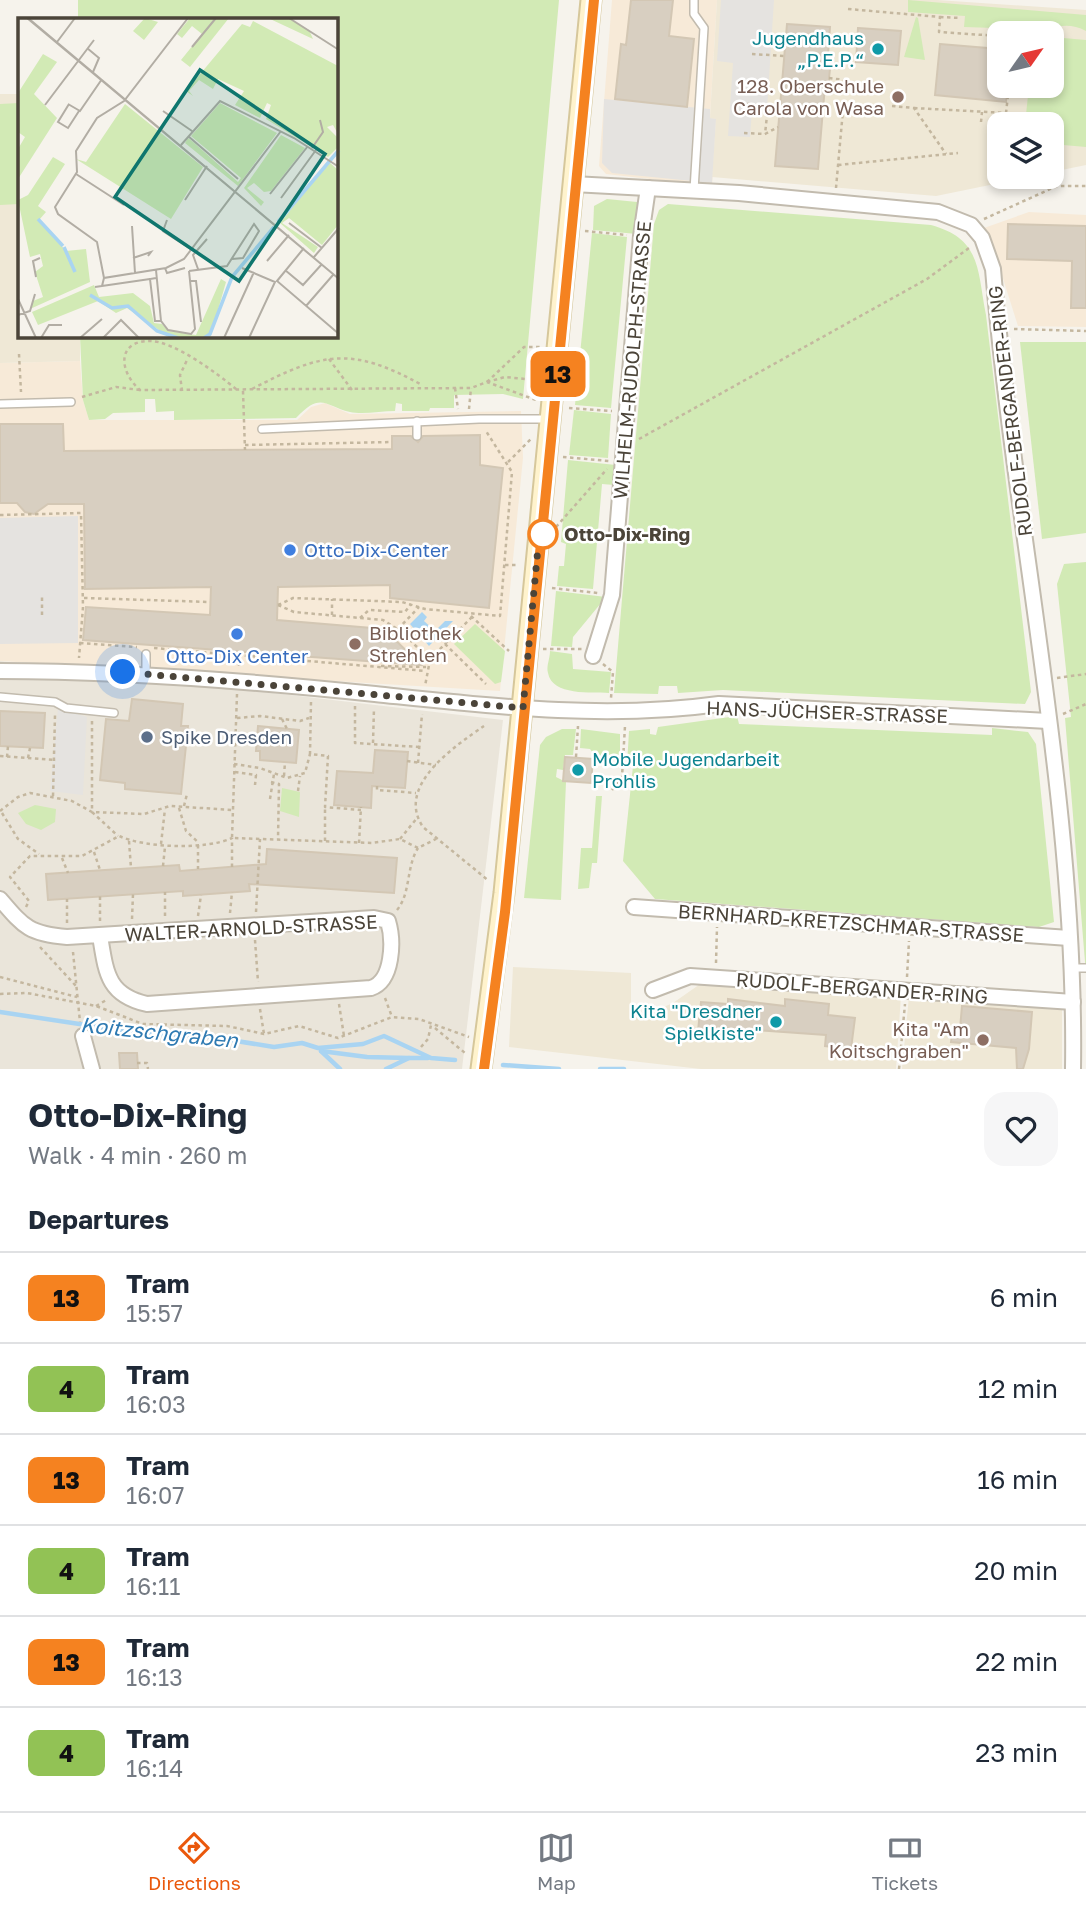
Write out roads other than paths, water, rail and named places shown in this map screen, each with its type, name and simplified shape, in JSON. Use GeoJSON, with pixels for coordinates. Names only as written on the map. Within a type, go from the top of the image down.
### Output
{"type":"FeatureCollection","features":[{"type":"Feature","properties":{"kind":"street"},"geometry":{"type":"LineString","coordinates":[[482,1059],[504,893],[591,0]]}},
{"type":"Feature","properties":{"kind":"street","name":"RUDOLF-BERGANDER-RING"},"geometry":{"type":"LineString","coordinates":[[573,184],[694,190],[938,212],[971,225],[982,238],[993,270],[1061,824],[1069,938],[1079,968],[1073,1002],[1073,1069]]}},
{"type":"Feature","properties":{"kind":"street","name":"WILHELM-RUDOLPH-STRASSE"},"geometry":{"type":"LineString","coordinates":[[594,652],[611,595],[625,411],[648,188]]}},
{"type":"Feature","properties":{"kind":"street"},"geometry":{"type":"LineString","coordinates":[[0,671],[238,674],[312,688],[523,708]]}},
{"type":"Feature","properties":{"kind":"street","name":"HANS-JÜCHSER-STRASSE"},"geometry":{"type":"LineString","coordinates":[[523,708],[618,712],[719,704],[1048,721]]}},
{"type":"Feature","properties":{"kind":"street","name":"WALTER-ARNOLD-STRASSE"},"geometry":{"type":"LineString","coordinates":[[0,899],[19,921],[39,935],[69,938],[374,918],[388,921],[391,932],[386,978],[381,985],[147,1004],[120,993],[107,976],[100,936]]}},
{"type":"Feature","properties":{"kind":"street","name":"BERNHARD-KRETZSCHMAR-STRASSE"},"geometry":{"type":"LineString","coordinates":[[634,907],[1069,938]]}},
{"type":"Feature","properties":{"kind":"street","name":"RUDOLF-BERGANDER-RING"},"geometry":{"type":"LineString","coordinates":[[653,990],[690,976],[1073,1002]]}},
{"type":"Feature","properties":{"kind":"street"},"geometry":{"type":"LineString","coordinates":[[83,1035],[92,1069]]}},
{"type":"Feature","properties":{"kind":"lane"},"geometry":{"type":"LineString","coordinates":[[694,0],[694,13],[704,28],[694,190]]}},
{"type":"Feature","properties":{"kind":"lane"},"geometry":{"type":"LineString","coordinates":[[0,404],[71,402]]}},
{"type":"Feature","properties":{"kind":"lane"},"geometry":{"type":"LineString","coordinates":[[262,429],[479,419],[551,412]]}},
{"type":"Feature","properties":{"kind":"lane"},"geometry":{"type":"LineString","coordinates":[[417,421],[417,436]]}},
{"type":"Feature","properties":{"kind":"lane"},"geometry":{"type":"LineString","coordinates":[[146,654],[146,673]]}},
{"type":"Feature","properties":{"kind":"lane"},"geometry":{"type":"LineString","coordinates":[[0,697],[55,702],[66,708],[114,713]]}},
{"type":"Feature","properties":{"kind":"water"},"geometry":{"type":"Polygon","coordinates":[[[422,612],[427,617],[424,621],[435,631],[445,621],[453,621],[429,646],[410,624],[422,612]]]}},
{"type":"Feature","properties":{"kind":"waterway","name":"Koitzschgraben"},"geometry":{"type":"LineString","coordinates":[[0,1012],[139,1033],[205,1036],[274,1047],[302,1043],[318,1048],[363,1044],[384,1036],[431,1058],[455,1060]]}},
{"type":"Feature","properties":{"kind":"waterway","name":"Koitzschgraben"},"geometry":{"type":"LineString","coordinates":[[321,1051],[367,1057],[409,1058]]}},
{"type":"Feature","properties":{"kind":"waterway","name":"Koitzschgraben"},"geometry":{"type":"LineString","coordinates":[[321,1051],[340,1069]]}},
{"type":"Feature","properties":{"kind":"waterway","name":"Koitzschgraben"},"geometry":{"type":"LineString","coordinates":[[386,1069],[409,1058],[428,1058]]}},
{"type":"Feature","properties":{"kind":"waterway","name":"Koitzschgraben"},"geometry":{"type":"LineString","coordinates":[[503,1065],[559,1069]]}},
{"type":"Feature","properties":{"kind":"waterway","name":"Koitzschgraben"},"geometry":{"type":"LineString","coordinates":[[600,1069],[624,1069]]}},
{"type":"Feature","properties":{"kind":"tram line"},"geometry":{"type":"LineString","coordinates":[[484,1069],[505,912],[594,0]]}},
{"type":"Feature","properties":{"kind":"tram line","name":"13"},"geometry":{"type":"LineString","coordinates":[[484,1069],[505,912],[594,0]]}},
{"type":"Feature","properties":{"kind":"place","name":"Jugendhaus „P.E.P.“"},"geometry":{"type":"Point","coordinates":[878,49]}},
{"type":"Feature","properties":{"kind":"place","name":"128. Oberschule Carola von Wasa"},"geometry":{"type":"Point","coordinates":[898,97]}},
{"type":"Feature","properties":{"kind":"place","name":"Otto-Dix-Ring"},"geometry":{"type":"Point","coordinates":[543,534]}},
{"type":"Feature","properties":{"kind":"place","name":"Otto-Dix-Center"},"geometry":{"type":"Point","coordinates":[290,550]}},
{"type":"Feature","properties":{"kind":"place","name":"Otto-Dix Center"},"geometry":{"type":"Point","coordinates":[237,634]}},
{"type":"Feature","properties":{"kind":"place","name":"Bibliothek Strehlen"},"geometry":{"type":"Point","coordinates":[355,644]}},
{"type":"Feature","properties":{"kind":"place","name":"Spike Dresden"},"geometry":{"type":"Point","coordinates":[147,737]}},
{"type":"Feature","properties":{"kind":"place","name":"Mobile Jugendarbeit Prohlis"},"geometry":{"type":"Point","coordinates":[578,770]}},
{"type":"Feature","properties":{"kind":"place","name":"Kita \"Dresdner Spielkiste\""},"geometry":{"type":"Point","coordinates":[776,1022]}},
{"type":"Feature","properties":{"kind":"place","name":"Kita \"Am Koitschgraben\""},"geometry":{"type":"Point","coordinates":[983,1040]}}]}
